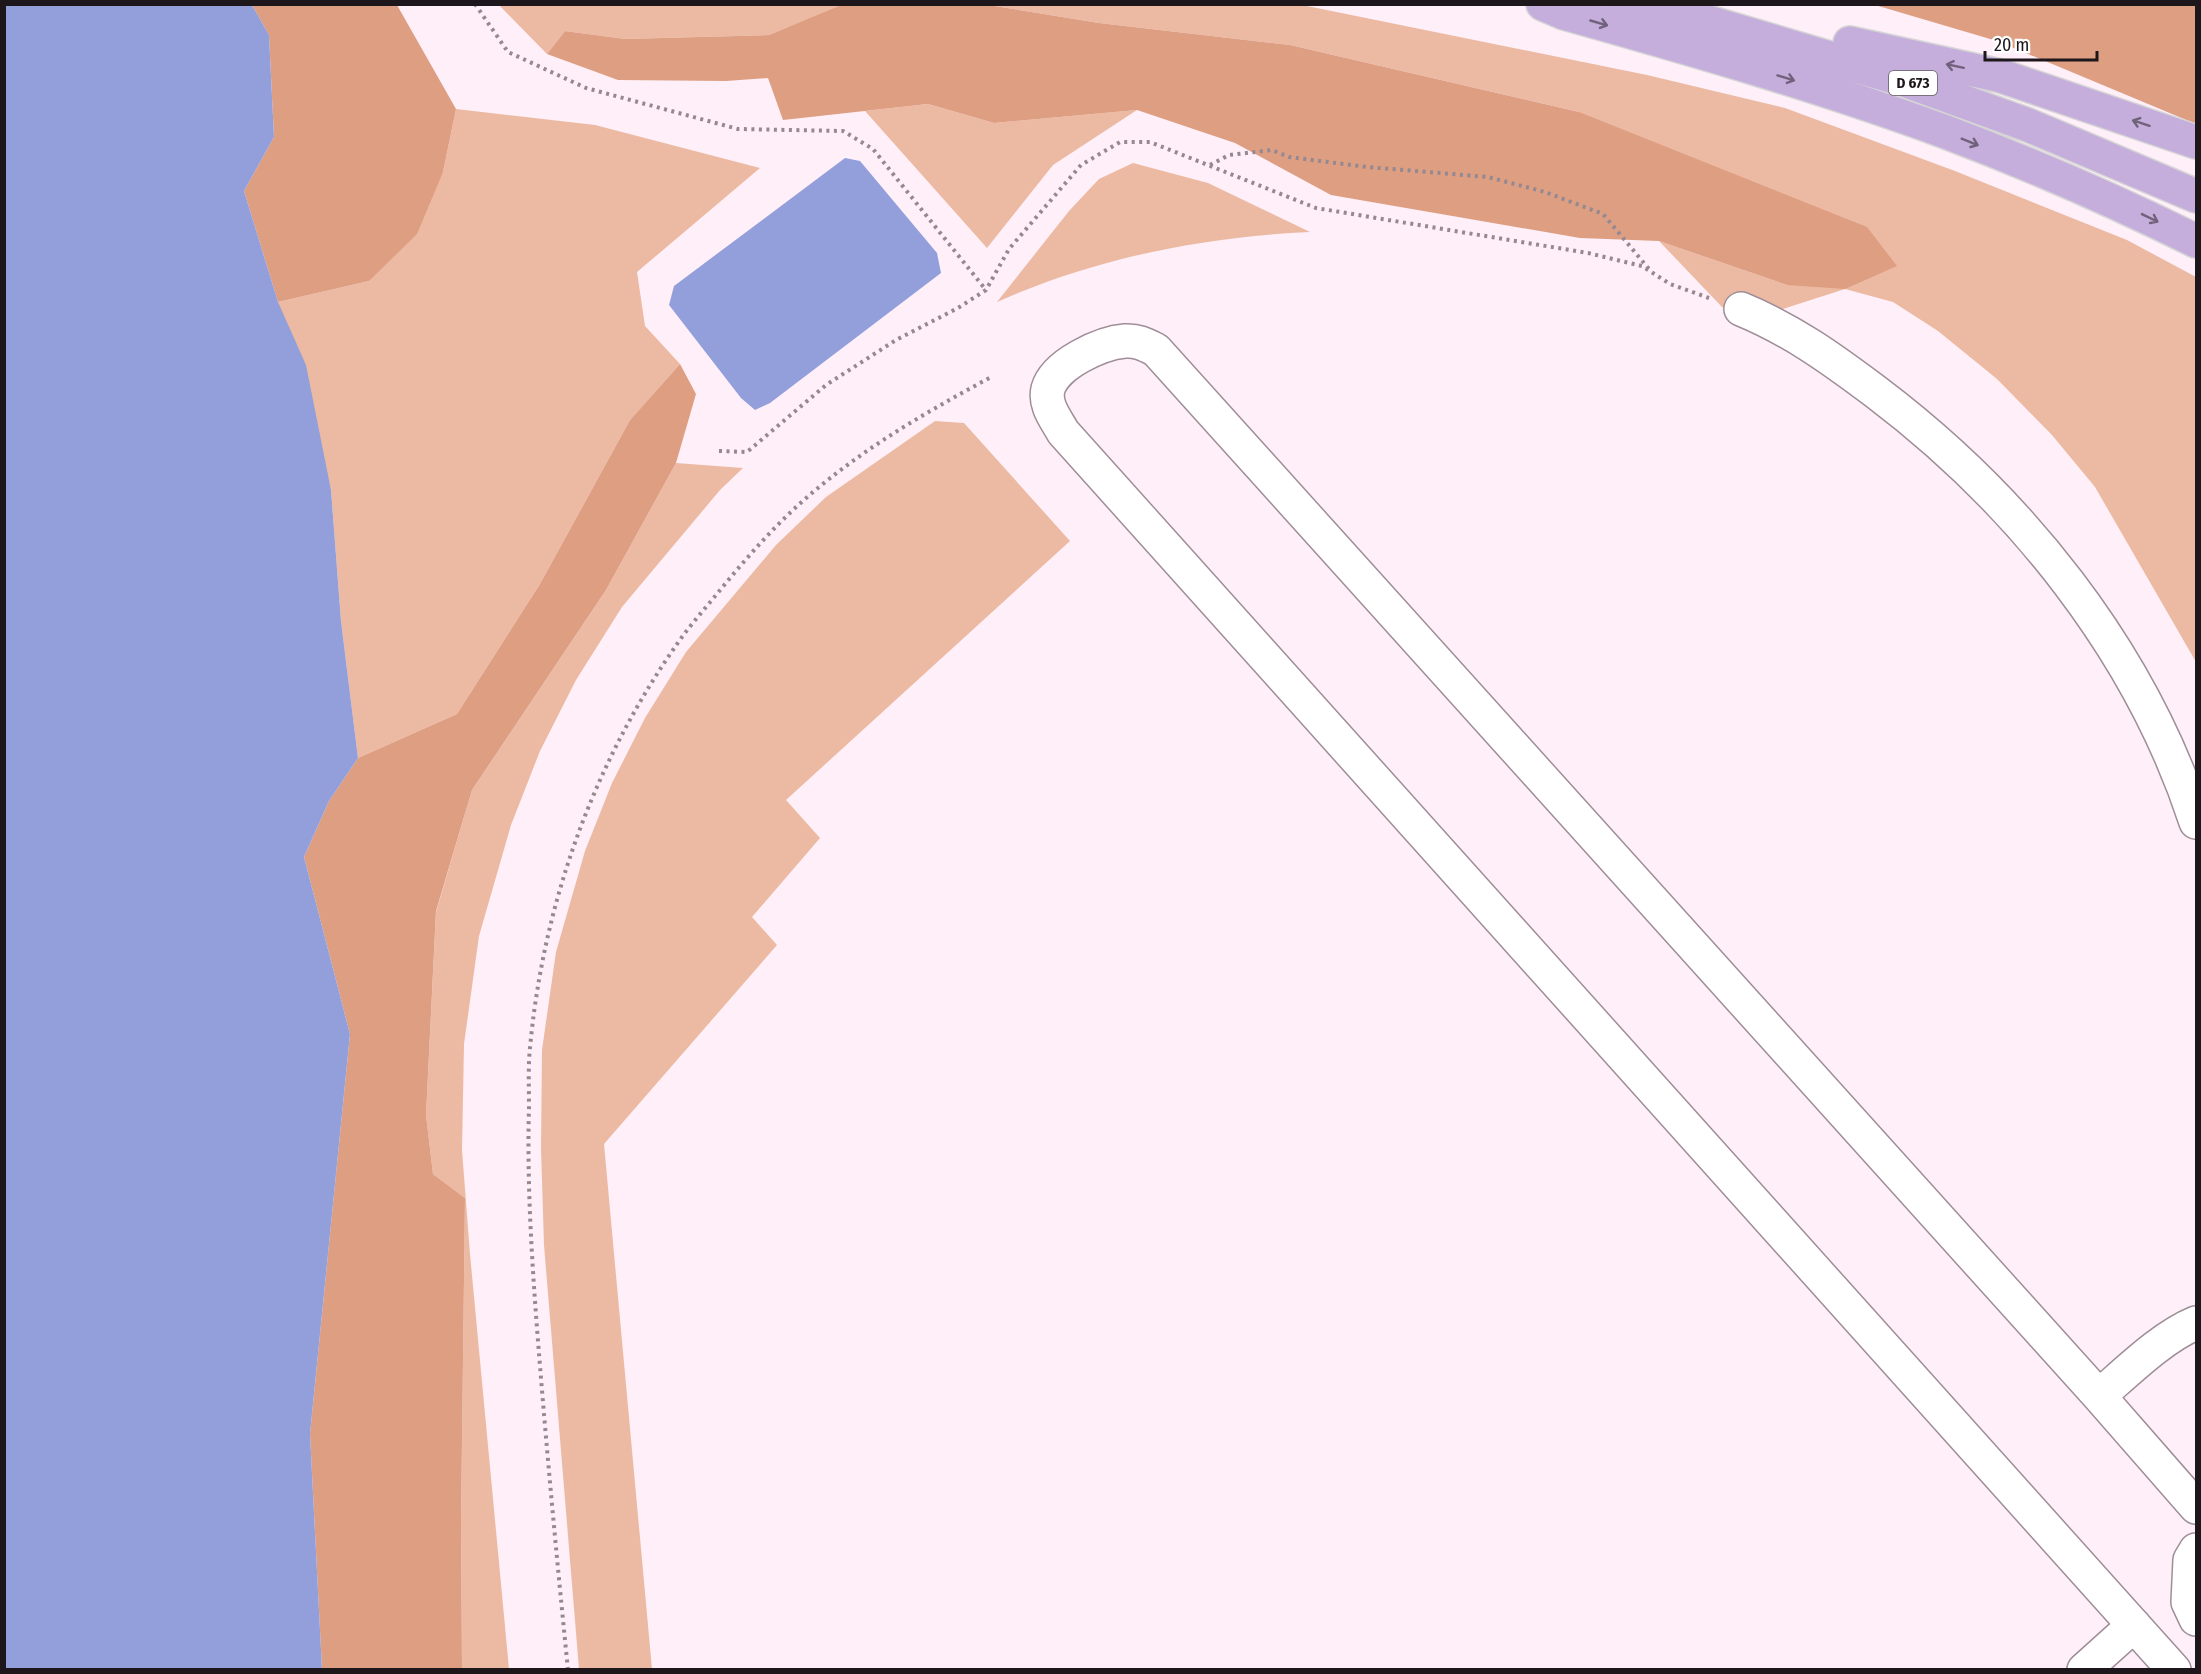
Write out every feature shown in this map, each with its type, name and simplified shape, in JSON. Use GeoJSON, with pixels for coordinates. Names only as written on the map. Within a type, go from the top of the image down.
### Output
{"type":"FeatureCollection","features":[{"type":"Feature","properties":{"kind":"main road"},"geometry":{"type":"LineString","coordinates":[[1544,4],[1564,13],[1807,85],[1946,132],[2143,214],[2196,242]]}},
{"type":"Feature","properties":{"kind":"main road","name":"D 673"},"geometry":{"type":"LineString","coordinates":[[1618,4],[1691,17],[1904,80],[2028,125],[2196,196]]}},
{"type":"Feature","properties":{"kind":"main road"},"geometry":{"type":"LineString","coordinates":[[1691,17],[1771,28],[2001,76],[2196,142]]}},
{"type":"Feature","properties":{"kind":"street"},"geometry":{"type":"LineString","coordinates":[[1741,309],[1773,322],[1821,350],[1901,411],[1983,485],[2046,555],[2109,639],[2154,719],[2196,822]]}},
{"type":"Feature","properties":{"kind":"street"},"geometry":{"type":"LineString","coordinates":[[2174,1670],[1063,432],[1049,408],[1047,390],[1053,378],[1068,363],[1093,350],[1125,341],[1142,342],[1156,350],[2100,1396],[2196,1507]]}},
{"type":"Feature","properties":{"kind":"street"},"geometry":{"type":"LineString","coordinates":[[2100,1396],[2147,1356],[2184,1328],[2196,1323]]}},
{"type":"Feature","properties":{"kind":"street"},"geometry":{"type":"LineString","coordinates":[[2196,1550],[2190,1560],[2188,1602],[2196,1618]]}},
{"type":"Feature","properties":{"kind":"street"},"geometry":{"type":"LineString","coordinates":[[2084,1670],[2134,1625]]}},
{"type":"Feature","properties":{"kind":"path"},"geometry":{"type":"LineString","coordinates":[[475,4],[508,52],[586,88],[738,129],[843,131],[873,149],[986,290]]}},
{"type":"Feature","properties":{"kind":"path"},"geometry":{"type":"LineString","coordinates":[[718,451],[747,452],[826,385],[896,340],[958,308],[986,290],[1009,249],[1081,165],[1120,142],[1150,142],[1317,208],[1588,254],[1642,266],[1670,284],[1741,309]]}},
{"type":"Feature","properties":{"kind":"path"},"geometry":{"type":"LineString","coordinates":[[1209,165],[1229,155],[1272,150],[1289,157],[1366,167],[1488,177],[1545,192],[1604,214],[1653,273]]}},
{"type":"Feature","properties":{"kind":"path"},"geometry":{"type":"LineString","coordinates":[[568,1670],[538,1339],[531,1246],[528,1149],[530,1049],[543,950],[573,846],[600,778],[633,712],[676,645],[767,536],[818,488],[871,448],[929,410],[993,376]]}},
{"type":"Feature","properties":{"kind":"shaded area"},"geometry":{"type":"Polygon","coordinates":[[[844,4],[989,5],[1099,23],[1290,45],[1579,112],[1867,227],[1897,266],[1845,289],[1787,285],[1659,241],[1580,238],[1331,195],[1235,143],[1137,110],[994,123],[928,104],[783,120],[768,78],[726,81],[618,80],[547,54],[565,31],[625,39],[769,35],[844,4]]]}},
{"type":"Feature","properties":{"kind":"shaded area"},"geometry":{"type":"Polygon","coordinates":[[[252,5],[397,5],[456,109],[443,172],[417,234],[369,281],[278,302],[244,191],[274,137],[269,35],[252,5]]]}},
{"type":"Feature","properties":{"kind":"shaded area"},"geometry":{"type":"Polygon","coordinates":[[[499,5],[844,5],[769,35],[625,39],[565,31],[547,54],[499,5]]]}},
{"type":"Feature","properties":{"kind":"shaded area"},"geometry":{"type":"Polygon","coordinates":[[[989,5],[1302,5],[1647,75],[1785,108],[1955,171],[2127,240],[2196,277],[2196,662],[2095,487],[2052,435],[1997,379],[1938,331],[1893,302],[1845,289],[1764,315],[1722,307],[1659,241],[1787,285],[1579,112],[1290,45],[1099,23],[989,5]]]}},
{"type":"Feature","properties":{"kind":"shaded area"},"geometry":{"type":"Polygon","coordinates":[[[1875,5],[2196,5],[2196,124],[1997,41],[1875,5]]]}},
{"type":"Feature","properties":{"kind":"shaded area"},"geometry":{"type":"Polygon","coordinates":[[[928,104],[994,123],[1137,110],[1053,165],[987,248],[865,111],[928,104]]]}},
{"type":"Feature","properties":{"kind":"shaded area"},"geometry":{"type":"Polygon","coordinates":[[[456,109],[595,125],[760,168],[637,272],[645,326],[680,364],[630,420],[540,584],[457,714],[358,758],[341,621],[331,490],[278,302],[369,281],[443,172],[456,109]]]}},
{"type":"Feature","properties":{"kind":"shaded area"},"geometry":{"type":"Polygon","coordinates":[[[1133,163],[1208,183],[1310,232],[1229,239],[1150,252],[1072,273],[997,302],[1069,211],[1099,179],[1133,163]]]}},
{"type":"Feature","properties":{"kind":"shaded area"},"geometry":{"type":"Polygon","coordinates":[[[680,364],[696,394],[676,463],[606,590],[472,790],[436,911],[426,1115],[433,1174],[465,1198],[461,1522],[462,1669],[322,1669],[310,1434],[350,1034],[304,857],[329,801],[358,758],[457,714],[540,584],[630,420],[680,364]]]}},
{"type":"Feature","properties":{"kind":"shaded area"},"geometry":{"type":"Polygon","coordinates":[[[935,421],[964,423],[1070,541],[786,800],[820,838],[752,917],[777,945],[604,1144],[652,1669],[579,1669],[544,1245],[541,1148],[542,1050],[556,952],[585,851],[612,783],[645,718],[686,652],[776,545],[826,497],[935,421]]]}},
{"type":"Feature","properties":{"kind":"shaded area"},"geometry":{"type":"Polygon","coordinates":[[[676,463],[743,468],[720,490],[622,607],[576,680],[540,751],[511,825],[479,936],[464,1044],[462,1150],[509,1669],[462,1669],[461,1522],[465,1198],[433,1174],[426,1115],[436,912],[472,790],[606,590],[676,463]]]}},
{"type":"Feature","properties":{"kind":"water"},"geometry":{"type":"Polygon","coordinates":[[[5,4],[252,5],[269,35],[274,137],[244,191],[278,302],[306,365],[331,490],[341,621],[358,758],[329,801],[304,857],[350,1034],[310,1434],[322,1669],[5,1669],[5,4]]]}},
{"type":"Feature","properties":{"kind":"water"},"geometry":{"type":"Polygon","coordinates":[[[845,158],[860,161],[937,253],[941,273],[770,403],[755,410],[741,398],[669,305],[674,286],[845,158]]]}}]}
